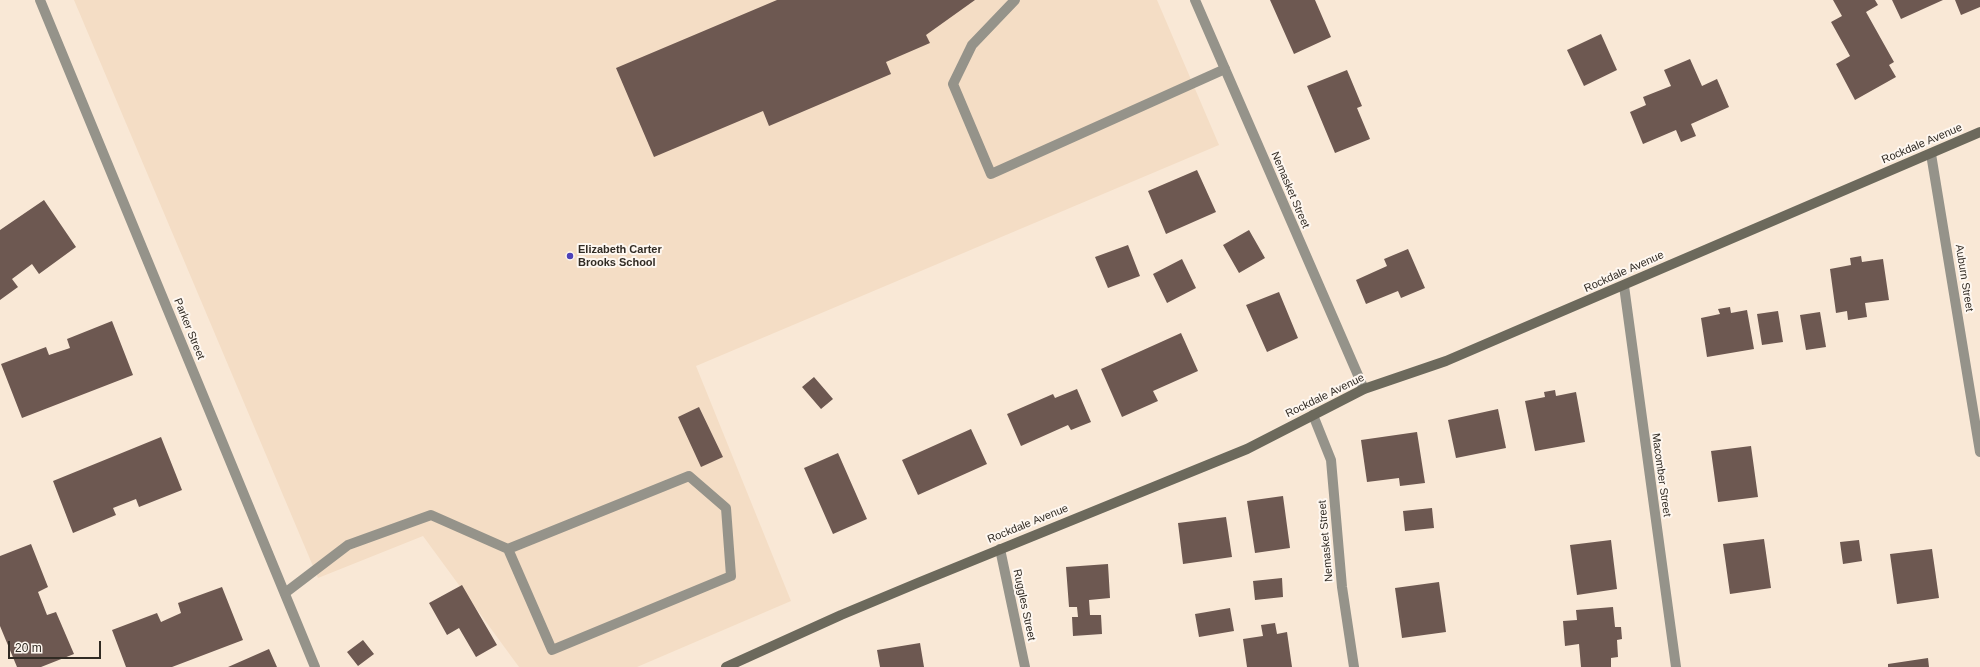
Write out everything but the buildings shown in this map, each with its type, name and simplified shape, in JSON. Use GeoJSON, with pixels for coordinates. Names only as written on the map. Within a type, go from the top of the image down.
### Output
{"type":"FeatureCollection","features":[{"type":"Feature","properties":{"kind":"main road","name":"Rockdale Avenue"},"geometry":{"type":"LineString","coordinates":[[726,667],[841,615],[1247,449],[1364,389],[1446,361],[1624,286],[1720,242],[1980,132]]}},
{"type":"Feature","properties":{"kind":"street","name":"Parker Street"},"geometry":{"type":"LineString","coordinates":[[40,0],[316,667]]}},
{"type":"Feature","properties":{"kind":"street"},"geometry":{"type":"LineString","coordinates":[[1015,0],[972,45],[953,84],[991,174],[1225,69]]}},
{"type":"Feature","properties":{"kind":"street","name":"Nemasket Street"},"geometry":{"type":"LineString","coordinates":[[1195,0],[1364,389]]}},
{"type":"Feature","properties":{"kind":"street","name":"Auburn Street"},"geometry":{"type":"LineString","coordinates":[[1931,154],[1980,452]]}},
{"type":"Feature","properties":{"kind":"street","name":"Macomber Street"},"geometry":{"type":"LineString","coordinates":[[1624,286],[1676,667]]}},
{"type":"Feature","properties":{"kind":"street","name":"Nemasket Street"},"geometry":{"type":"LineString","coordinates":[[1313,415],[1331,460],[1342,587],[1354,667]]}},
{"type":"Feature","properties":{"kind":"street"},"geometry":{"type":"LineString","coordinates":[[285,593],[348,545],[431,515],[508,549],[552,650],[731,576],[726,508],[688,476],[508,549]]}},
{"type":"Feature","properties":{"kind":"street","name":"Ruggles Street"},"geometry":{"type":"LineString","coordinates":[[1000,549],[1026,667]]}},
{"type":"Feature","properties":{"kind":"shaded area","name":"Elizabeth Carter Brooks School"},"geometry":{"type":"Polygon","coordinates":[[[74,0],[1157,0],[1219,145],[696,366],[791,601],[637,667],[519,667],[423,536],[318,578],[74,0]]]}},
{"type":"Feature","properties":{"kind":"place","name":"Elizabeth Carter Brooks School"},"geometry":{"type":"Point","coordinates":[570,256]}}]}
